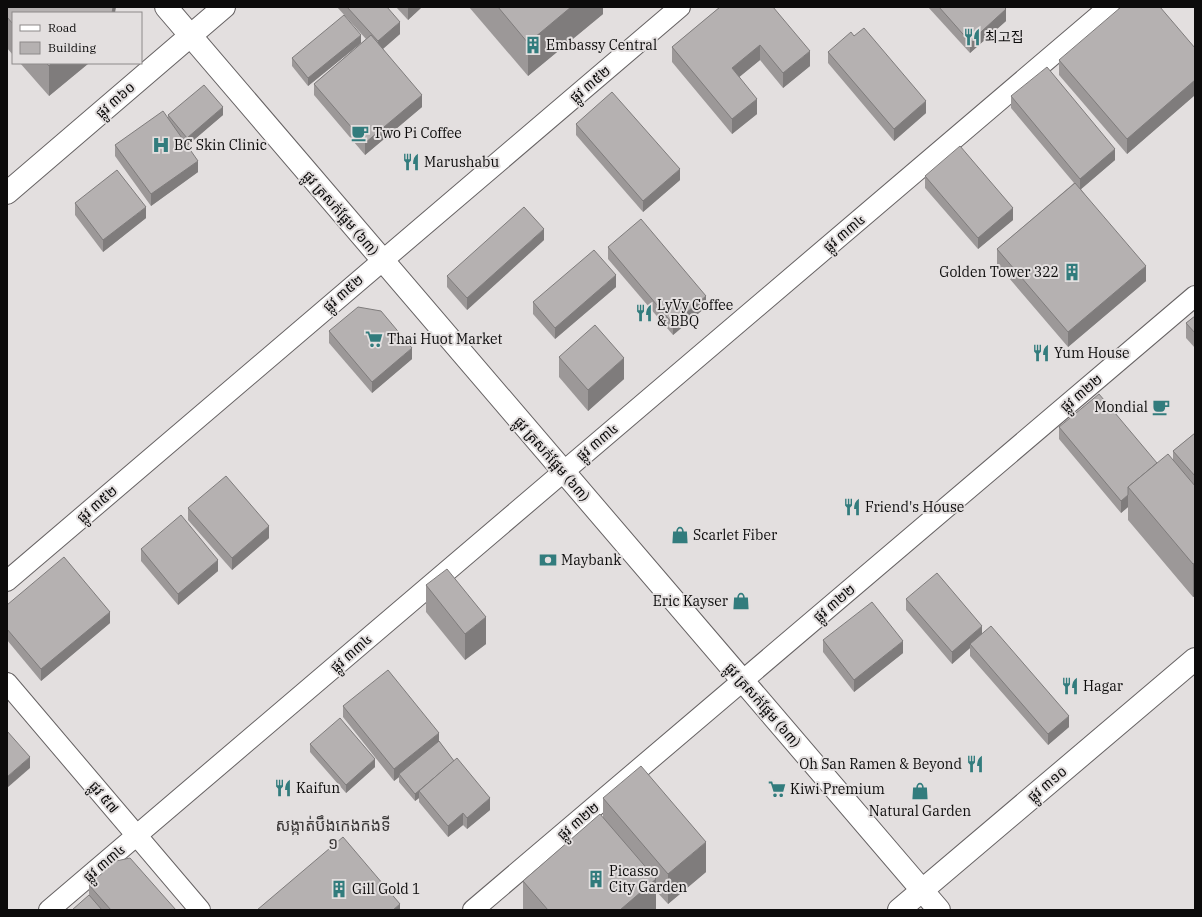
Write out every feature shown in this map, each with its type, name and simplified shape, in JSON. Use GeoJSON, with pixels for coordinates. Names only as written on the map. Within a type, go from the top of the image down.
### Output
{"type":"FeatureCollection","features":[{"type":"Feature","properties":{"kind":"street","name":"ផ្លូវ ត្រសក់ផ្អែម (៦៣)"},"geometry":{"type":"LineString","coordinates":[[166,7],[939,910]]}},
{"type":"Feature","properties":{"kind":"street","name":"ផ្លូវ ៣៦០"},"geometry":{"type":"LineString","coordinates":[[7,193],[224,7]]}},
{"type":"Feature","properties":{"kind":"street","name":"ផ្លូវ ៣៥២"},"geometry":{"type":"LineString","coordinates":[[7,581],[680,7]]}},
{"type":"Feature","properties":{"kind":"street","name":"ផ្លូវ ៣៣៤"},"geometry":{"type":"LineString","coordinates":[[49,910],[1109,7]]}},
{"type":"Feature","properties":{"kind":"street","name":"ផ្លូវ ៣២២"},"geometry":{"type":"LineString","coordinates":[[473,910],[1195,296]]}},
{"type":"Feature","properties":{"kind":"street","name":"ផ្លូវ ៣១០"},"geometry":{"type":"LineString","coordinates":[[898,910],[1195,659]]}},
{"type":"Feature","properties":{"kind":"street","name":"ផ្លូវ ៥៧"},"geometry":{"type":"LineString","coordinates":[[7,683],[200,910]]}},
{"type":"Feature","properties":{"kind":"building"},"geometry":{"type":"Polygon","coordinates":[[[7,7],[113,7],[112,12],[12,12],[12,23],[7,17],[7,7]]]}},
{"type":"Feature","properties":{"kind":"building"},"geometry":{"type":"Polygon","coordinates":[[[347,7],[387,7],[400,22],[378,41],[347,7]]]}},
{"type":"Feature","properties":{"kind":"building"},"geometry":{"type":"Polygon","coordinates":[[[498,7],[571,7],[528,43],[498,7]]]}},
{"type":"Feature","properties":{"kind":"building"},"geometry":{"type":"Polygon","coordinates":[[[720,7],[773,7],[810,51],[783,73],[760,45],[732,68],[757,99],[732,119],[672,47],[720,7]]]}},
{"type":"Feature","properties":{"kind":"building"},"geometry":{"type":"Polygon","coordinates":[[[939,7],[1004,7],[1006,9],[970,42],[939,7]]]}},
{"type":"Feature","properties":{"kind":"building"},"geometry":{"type":"Polygon","coordinates":[[[1121,7],[1160,7],[1195,48],[1195,80],[1127,139],[1059,60],[1121,7]]]}},
{"type":"Feature","properties":{"kind":"building"},"geometry":{"type":"Polygon","coordinates":[[[344,15],[361,35],[308,78],[292,58],[344,15]]]}},
{"type":"Feature","properties":{"kind":"building"},"geometry":{"type":"Polygon","coordinates":[[[864,28],[926,101],[894,129],[828,52],[851,32],[854,36],[864,28]]]}},
{"type":"Feature","properties":{"kind":"building"},"geometry":{"type":"Polygon","coordinates":[[[371,35],[422,95],[365,143],[314,84],[371,35]]]}},
{"type":"Feature","properties":{"kind":"building"},"geometry":{"type":"Polygon","coordinates":[[[1047,67],[1115,149],[1080,179],[1011,96],[1047,67]]]}},
{"type":"Feature","properties":{"kind":"building"},"geometry":{"type":"Polygon","coordinates":[[[204,85],[223,107],[187,138],[168,115],[204,85]]]}},
{"type":"Feature","properties":{"kind":"building"},"geometry":{"type":"Polygon","coordinates":[[[612,92],[680,169],[643,201],[576,124],[612,92]]]}},
{"type":"Feature","properties":{"kind":"building"},"geometry":{"type":"Polygon","coordinates":[[[163,111],[198,161],[151,194],[115,145],[163,111]]]}},
{"type":"Feature","properties":{"kind":"building"},"geometry":{"type":"Polygon","coordinates":[[[960,146],[1013,208],[978,238],[925,176],[960,146]]]}},
{"type":"Feature","properties":{"kind":"building"},"geometry":{"type":"Polygon","coordinates":[[[117,170],[146,207],[103,240],[75,203],[117,170]]]}},
{"type":"Feature","properties":{"kind":"building","name":"Golden Tower 322"},"geometry":{"type":"Polygon","coordinates":[[[1075,183],[1146,266],[1068,332],[997,249],[1075,183]]]}},
{"type":"Feature","properties":{"kind":"building"},"geometry":{"type":"Polygon","coordinates":[[[524,207],[544,229],[467,298],[447,276],[524,207]]]}},
{"type":"Feature","properties":{"kind":"building"},"geometry":{"type":"Polygon","coordinates":[[[641,219],[706,296],[673,324],[608,247],[641,219]]]}},
{"type":"Feature","properties":{"kind":"building"},"geometry":{"type":"Polygon","coordinates":[[[594,250],[616,275],[555,328],[533,302],[594,250]]]}},
{"type":"Feature","properties":{"kind":"building"},"geometry":{"type":"Polygon","coordinates":[[[358,307],[381,311],[412,348],[372,382],[329,331],[358,307]]]}},
{"type":"Feature","properties":{"kind":"building"},"geometry":{"type":"Polygon","coordinates":[[[1195,316],[1195,333],[1186,323],[1195,316]]]}},
{"type":"Feature","properties":{"kind":"building"},"geometry":{"type":"Polygon","coordinates":[[[595,325],[624,358],[588,390],[559,357],[595,325]]]}},
{"type":"Feature","properties":{"kind":"building"},"geometry":{"type":"Polygon","coordinates":[[[1099,394],[1157,463],[1128,487],[1128,495],[1121,501],[1059,427],[1099,394]]]}},
{"type":"Feature","properties":{"kind":"building"},"geometry":{"type":"Polygon","coordinates":[[[1195,433],[1195,476],[1173,451],[1195,433]]]}},
{"type":"Feature","properties":{"kind":"building"},"geometry":{"type":"Polygon","coordinates":[[[1168,454],[1195,486],[1195,563],[1193,564],[1128,487],[1168,454]]]}},
{"type":"Feature","properties":{"kind":"building"},"geometry":{"type":"Polygon","coordinates":[[[226,476],[269,526],[232,558],[188,508],[226,476]]]}},
{"type":"Feature","properties":{"kind":"building"},"geometry":{"type":"Polygon","coordinates":[[[181,515],[218,560],[178,594],[141,549],[181,515]]]}},
{"type":"Feature","properties":{"kind":"building"},"geometry":{"type":"Polygon","coordinates":[[[64,557],[110,612],[41,669],[7,629],[7,605],[64,557]]]}},
{"type":"Feature","properties":{"kind":"building"},"geometry":{"type":"Polygon","coordinates":[[[447,569],[486,617],[465,634],[426,585],[447,569]]]}},
{"type":"Feature","properties":{"kind":"building"},"geometry":{"type":"Polygon","coordinates":[[[937,573],[982,626],[952,652],[906,599],[937,573]]]}},
{"type":"Feature","properties":{"kind":"building"},"geometry":{"type":"Polygon","coordinates":[[[872,602],[903,641],[854,680],[823,640],[872,602]]]}},
{"type":"Feature","properties":{"kind":"building"},"geometry":{"type":"Polygon","coordinates":[[[991,626],[1069,716],[1048,734],[970,644],[991,626]]]}},
{"type":"Feature","properties":{"kind":"building"},"geometry":{"type":"Polygon","coordinates":[[[388,670],[439,733],[394,769],[343,706],[388,670]]]}},
{"type":"Feature","properties":{"kind":"building"},"geometry":{"type":"Polygon","coordinates":[[[340,718],[375,759],[346,785],[310,744],[340,718]]]}},
{"type":"Feature","properties":{"kind":"building"},"geometry":{"type":"Polygon","coordinates":[[[7,731],[30,757],[7,777],[7,731]]]}},
{"type":"Feature","properties":{"kind":"building"},"geometry":{"type":"Polygon","coordinates":[[[439,741],[454,761],[415,794],[399,774],[439,741]]]}},
{"type":"Feature","properties":{"kind":"building"},"geometry":{"type":"Polygon","coordinates":[[[457,758],[490,798],[467,818],[463,813],[448,826],[419,791],[457,758]]]}},
{"type":"Feature","properties":{"kind":"building"},"geometry":{"type":"Polygon","coordinates":[[[641,766],[706,842],[668,874],[603,798],[641,766]]]}},
{"type":"Feature","properties":{"kind":"building"},"geometry":{"type":"Polygon","coordinates":[[[600,814],[656,879],[620,910],[548,910],[523,881],[600,814]]]}},
{"type":"Feature","properties":{"kind":"building"},"geometry":{"type":"Polygon","coordinates":[[[343,837],[400,904],[393,910],[257,910],[343,837]]]}},
{"type":"Feature","properties":{"kind":"building"},"geometry":{"type":"Polygon","coordinates":[[[130,858],[176,910],[111,910],[89,885],[116,861],[130,858]]]}},
{"type":"Feature","properties":{"kind":"building"},"geometry":{"type":"Polygon","coordinates":[[[89,895],[102,910],[72,910],[89,895]]]}},
{"type":"Feature","properties":{"kind":"place","name":"최고집"},"geometry":{"type":"Point","coordinates":[972,37]}},
{"type":"Feature","properties":{"kind":"place","name":"Embassy Central"},"geometry":{"type":"Point","coordinates":[533,45]}},
{"type":"Feature","properties":{"kind":"place","name":"Two Pi Coffee"},"geometry":{"type":"Point","coordinates":[360,133]}},
{"type":"Feature","properties":{"kind":"place","name":"BC Skin Clinic"},"geometry":{"type":"Point","coordinates":[161,145]}},
{"type":"Feature","properties":{"kind":"place","name":"Marushabu"},"geometry":{"type":"Point","coordinates":[411,162]}},
{"type":"Feature","properties":{"kind":"place","name":"Golden Tower 322"},"geometry":{"type":"Point","coordinates":[1072,272]}},
{"type":"Feature","properties":{"kind":"place","name":"LyVy Coffee & BBQ"},"geometry":{"type":"Point","coordinates":[644,313]}},
{"type":"Feature","properties":{"kind":"place","name":"Thai Huot Market"},"geometry":{"type":"Point","coordinates":[374,339]}},
{"type":"Feature","properties":{"kind":"place","name":"Yum House"},"geometry":{"type":"Point","coordinates":[1041,353]}},
{"type":"Feature","properties":{"kind":"place","name":"Mondial"},"geometry":{"type":"Point","coordinates":[1161,407]}},
{"type":"Feature","properties":{"kind":"place","name":"Friend's House"},"geometry":{"type":"Point","coordinates":[852,507]}},
{"type":"Feature","properties":{"kind":"place","name":"Scarlet Fiber"},"geometry":{"type":"Point","coordinates":[680,535]}},
{"type":"Feature","properties":{"kind":"place","name":"Maybank"},"geometry":{"type":"Point","coordinates":[548,560]}},
{"type":"Feature","properties":{"kind":"place","name":"Eric Kayser"},"geometry":{"type":"Point","coordinates":[741,601]}},
{"type":"Feature","properties":{"kind":"place","name":"Hagar"},"geometry":{"type":"Point","coordinates":[1070,686]}},
{"type":"Feature","properties":{"kind":"place","name":"Oh San Ramen & Beyond"},"geometry":{"type":"Point","coordinates":[975,764]}},
{"type":"Feature","properties":{"kind":"place","name":"Kaifun"},"geometry":{"type":"Point","coordinates":[283,788]}},
{"type":"Feature","properties":{"kind":"place","name":"Kiwi Premium"},"geometry":{"type":"Point","coordinates":[777,789]}},
{"type":"Feature","properties":{"kind":"place","name":"Natural Garden"},"geometry":{"type":"Point","coordinates":[920,791]}},
{"type":"Feature","properties":{"kind":"place","name":"Picasso City Garden"},"geometry":{"type":"Point","coordinates":[596,879]}},
{"type":"Feature","properties":{"kind":"place","name":"Gill Gold 1"},"geometry":{"type":"Point","coordinates":[339,889]}},
{"type":"Feature","properties":{"kind":"district","name":"សង្កាត់បឹងកេងកងទី ១"},"geometry":{"type":"Point","coordinates":[333,834]}}]}
